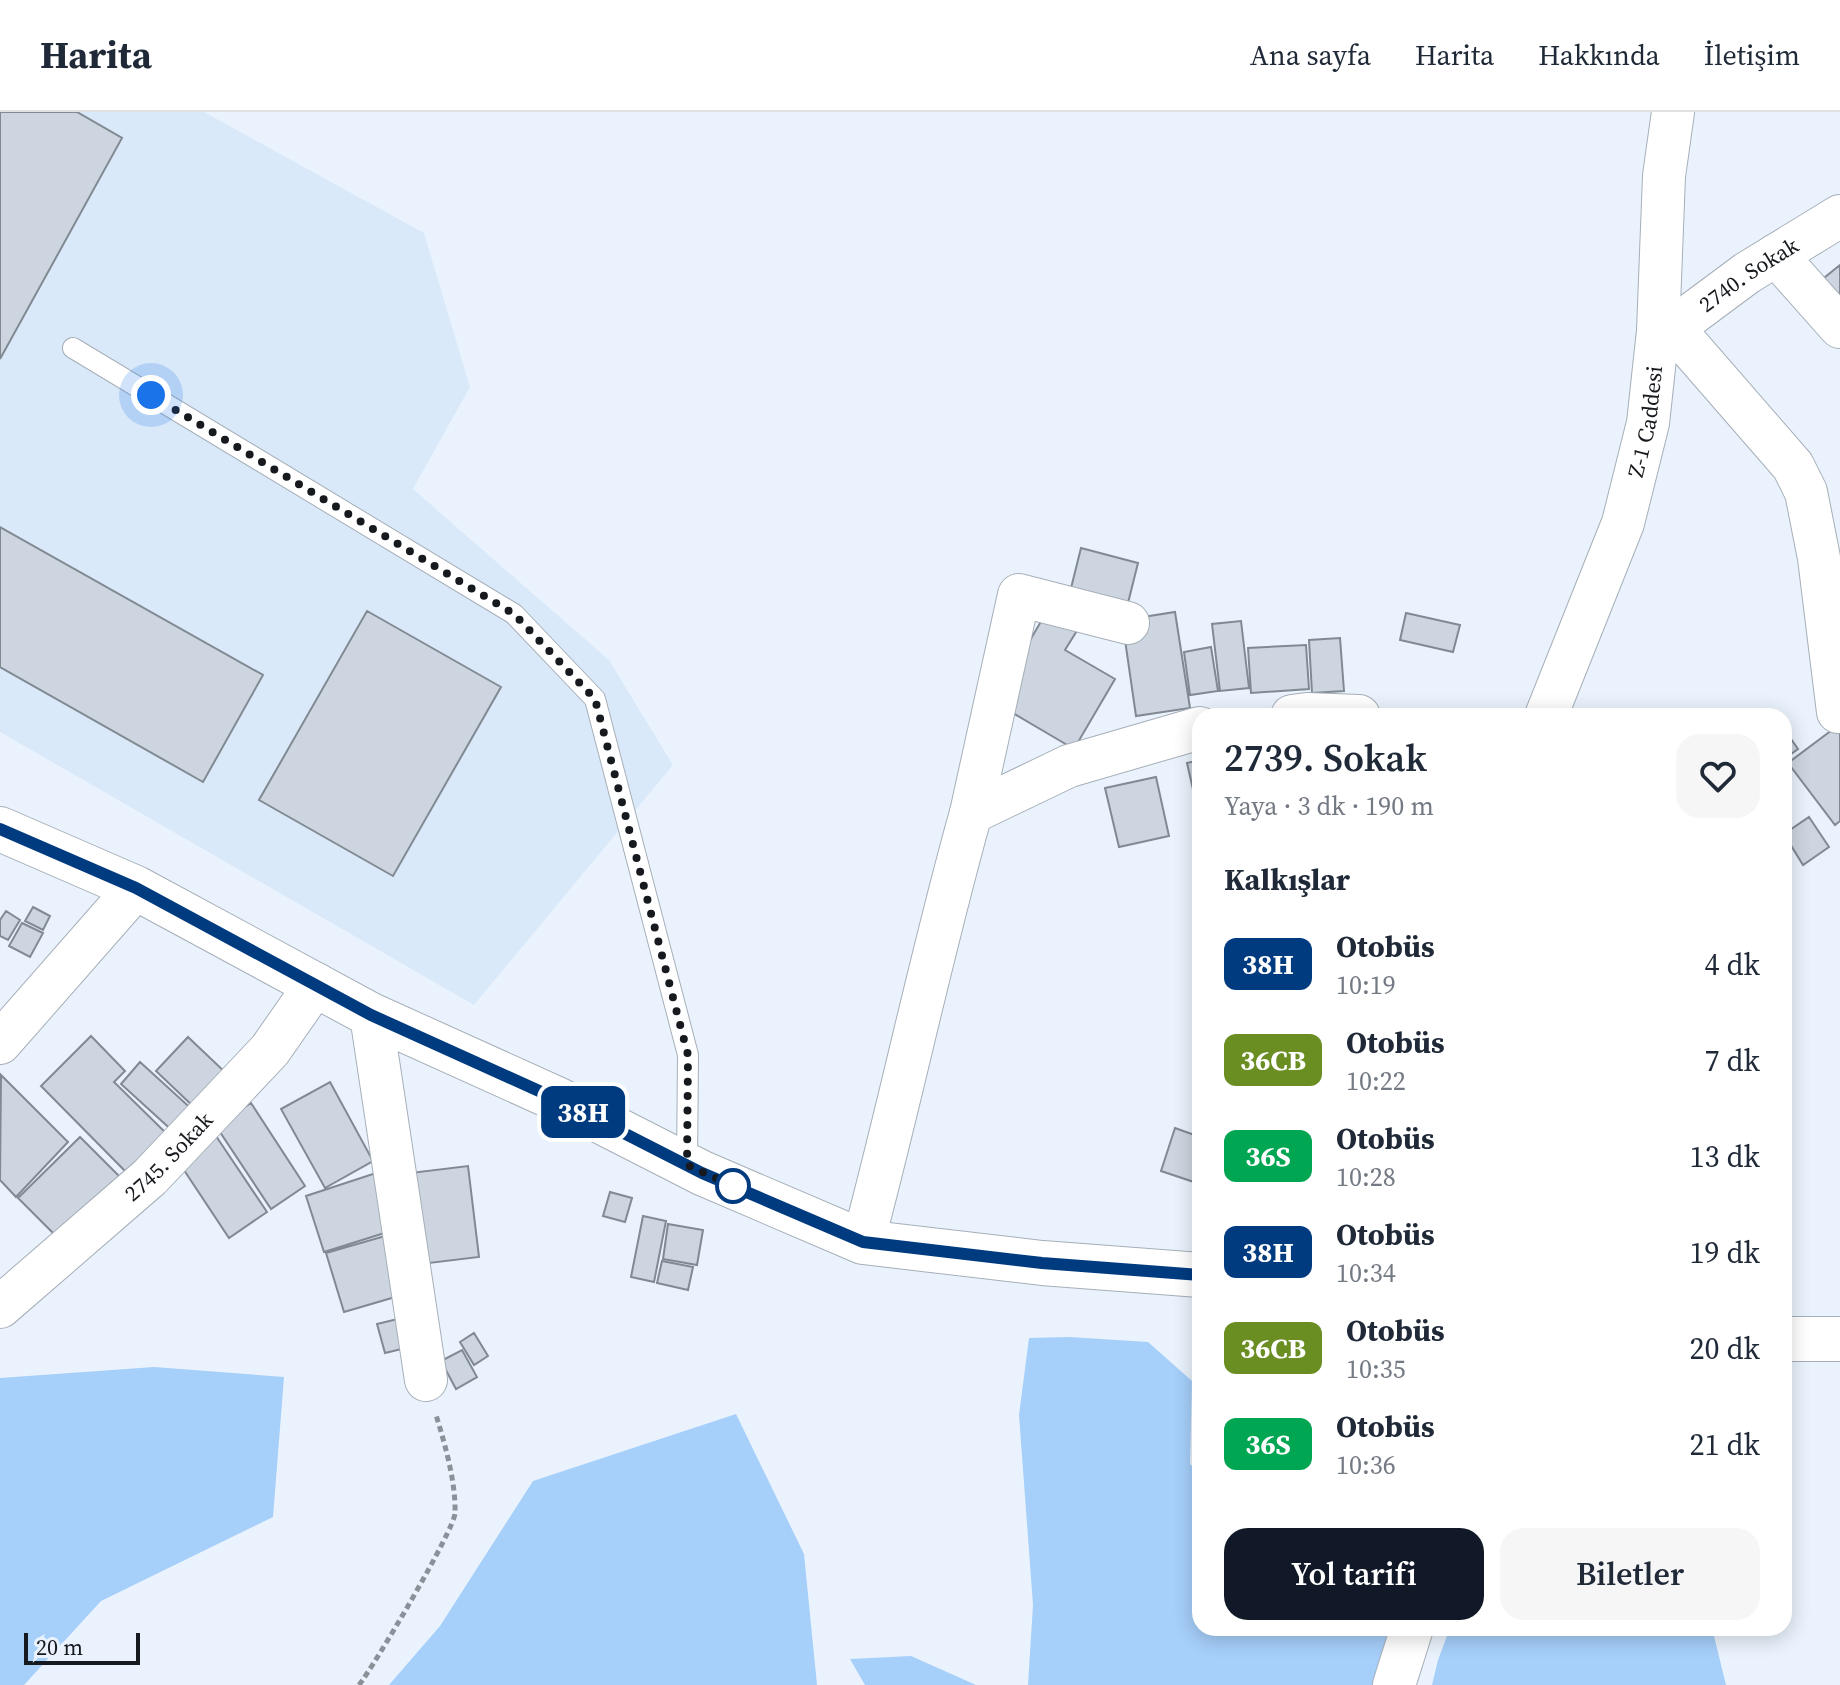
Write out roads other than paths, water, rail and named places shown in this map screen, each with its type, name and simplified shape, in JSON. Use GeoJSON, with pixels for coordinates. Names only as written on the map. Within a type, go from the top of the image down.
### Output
{"type":"FeatureCollection","features":[{"type":"Feature","properties":{"kind":"main road"},"geometry":{"type":"LineString","coordinates":[[0,829],[136,888],[371,1015],[559,1100],[687,1165],[863,1242],[1042,1263],[1192,1274]]}},
{"type":"Feature","properties":{"kind":"main road"},"geometry":{"type":"LineString","coordinates":[[1792,1339],[1840,1339]]}},
{"type":"Feature","properties":{"kind":"street","name":"Z-1 Caddesi"},"geometry":{"type":"LineString","coordinates":[[1549,708],[1623,523],[1648,423],[1665,329],[1664,176],[1673,112]]}},
{"type":"Feature","properties":{"kind":"street","name":"2740. Sokak"},"geometry":{"type":"LineString","coordinates":[[1665,329],[1840,216]]}},
{"type":"Feature","properties":{"kind":"street"},"geometry":{"type":"LineString","coordinates":[[1776,255],[1840,327]]}},
{"type":"Feature","properties":{"kind":"street"},"geometry":{"type":"LineString","coordinates":[[1665,329],[1793,466],[1806,492],[1819,558],[1837,689]]}},
{"type":"Feature","properties":{"kind":"street"},"geometry":{"type":"LineString","coordinates":[[863,1242],[943,911],[971,813],[1019,595],[1128,623]]}},
{"type":"Feature","properties":{"kind":"street"},"geometry":{"type":"LineString","coordinates":[[971,813],[1069,766],[1192,730]]}},
{"type":"Feature","properties":{"kind":"street"},"geometry":{"type":"LineString","coordinates":[[0,1043],[136,888]]}},
{"type":"Feature","properties":{"kind":"street","name":"2745. Sokak"},"geometry":{"type":"LineString","coordinates":[[0,1307],[150,1177],[270,1050],[316,984]]}},
{"type":"Feature","properties":{"kind":"street"},"geometry":{"type":"LineString","coordinates":[[371,1015],[426,1380]]}},
{"type":"Feature","properties":{"kind":"street"},"geometry":{"type":"LineString","coordinates":[[1394,1685],[1409,1636]]}},
{"type":"Feature","properties":{"kind":"lane"},"geometry":{"type":"LineString","coordinates":[[73,348],[514,614],[595,699],[688,1055],[687,1165]]}}]}
